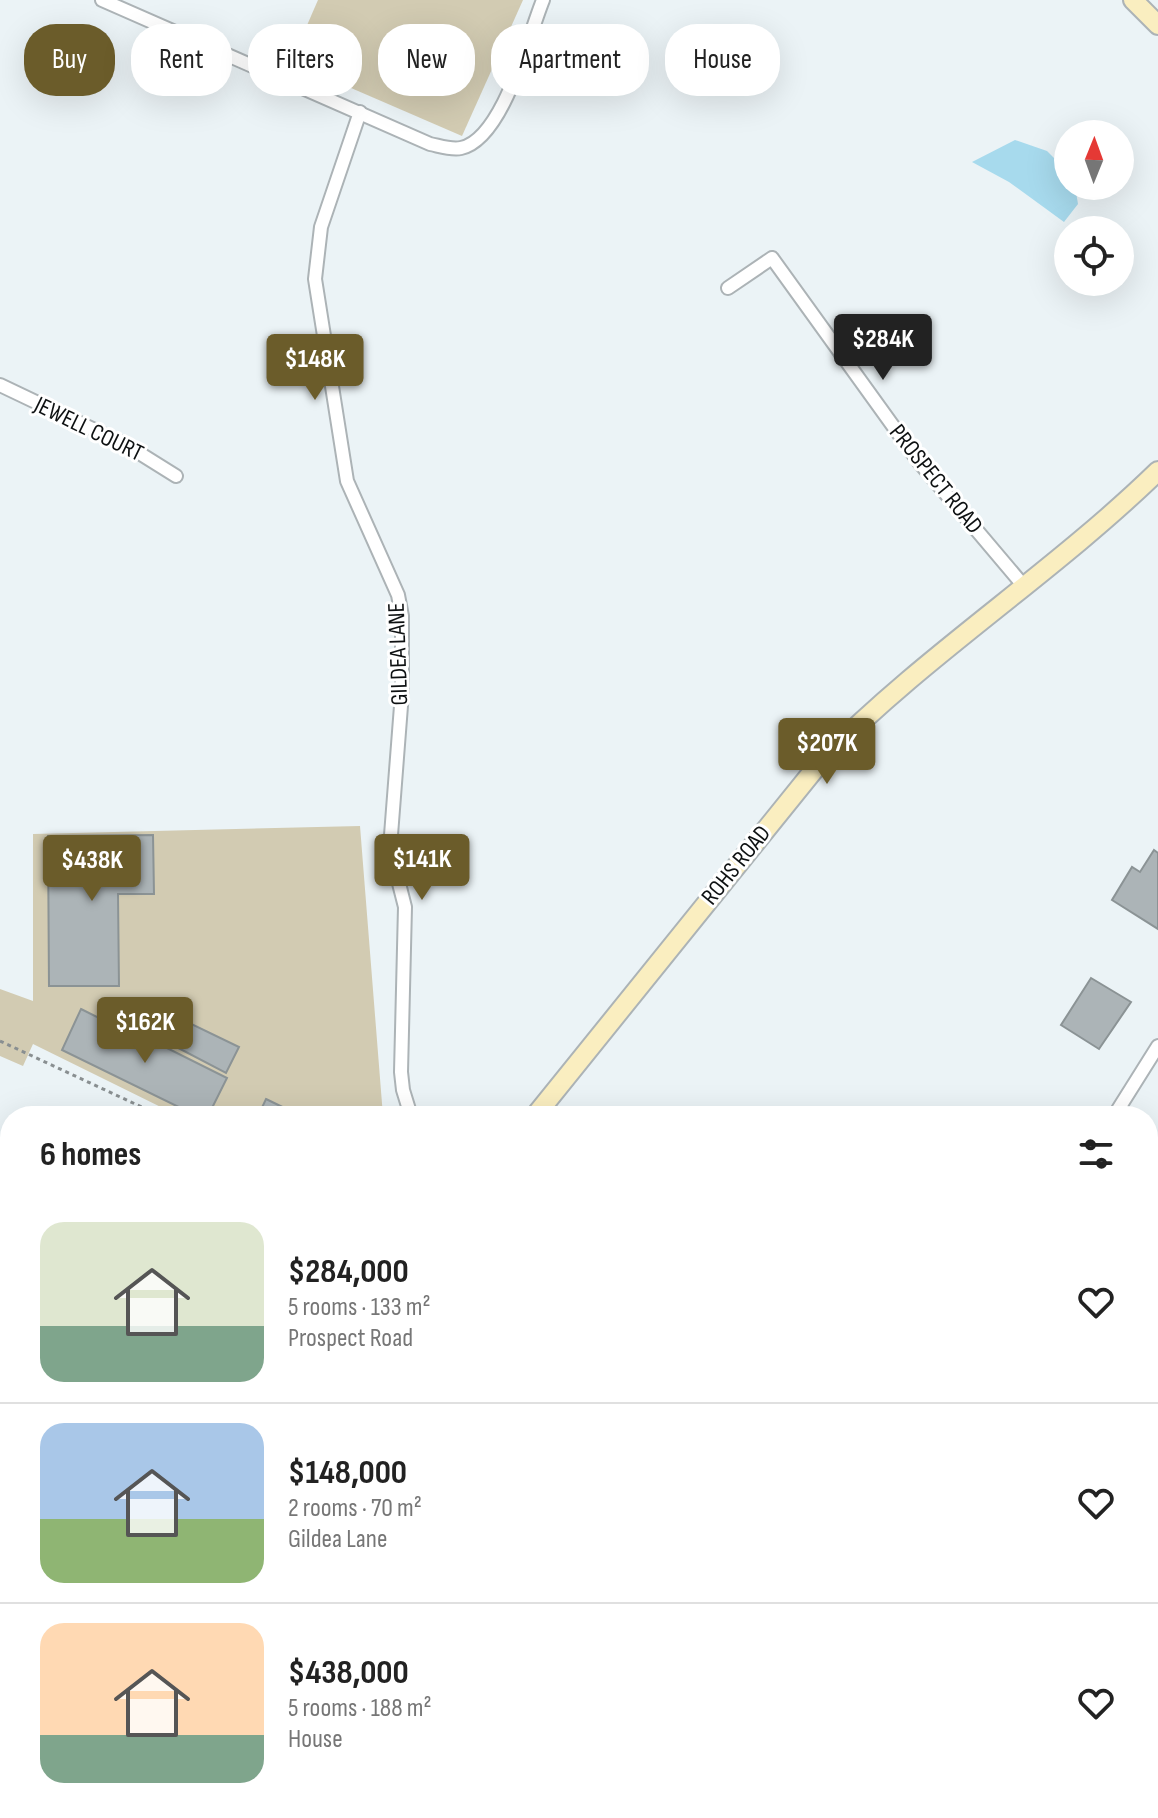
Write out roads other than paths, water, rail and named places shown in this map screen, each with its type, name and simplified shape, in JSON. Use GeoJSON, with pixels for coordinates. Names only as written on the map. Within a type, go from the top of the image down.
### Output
{"type":"FeatureCollection","features":[{"type":"Feature","properties":{"kind":"main road"},"geometry":{"type":"LineString","coordinates":[[1133,0],[1158,25]]}},
{"type":"Feature","properties":{"kind":"main road","name":"ROHS ROAD"},"geometry":{"type":"LineString","coordinates":[[543,1106],[822,760],[863,719],[1099,525],[1154,473]]}},
{"type":"Feature","properties":{"kind":"street"},"geometry":{"type":"LineString","coordinates":[[102,0],[430,144],[462,148],[475,141],[495,121],[543,0]]}},
{"type":"Feature","properties":{"kind":"street","name":"GILDEA LANE"},"geometry":{"type":"LineString","coordinates":[[360,112],[321,227],[315,279],[347,481],[398,595],[402,616],[402,693],[390,848],[405,907],[401,1072],[408,1106]]}},
{"type":"Feature","properties":{"kind":"street","name":"PROSPECT ROAD"},"geometry":{"type":"LineString","coordinates":[[728,288],[772,258],[919,462],[1023,585]]}},
{"type":"Feature","properties":{"kind":"street","name":"JEWELL COURT"},"geometry":{"type":"LineString","coordinates":[[0,385],[128,446],[176,476]]}},
{"type":"Feature","properties":{"kind":"street"},"geometry":{"type":"LineString","coordinates":[[1120,1106],[1158,1046]]}},
{"type":"Feature","properties":{"kind":"water"},"geometry":{"type":"Polygon","coordinates":[[[1015,140],[1047,151],[1054,158],[1054,200],[1077,200],[1078,204],[1069,216],[1056,216],[1009,182],[972,162],[1015,140]]]}}]}
